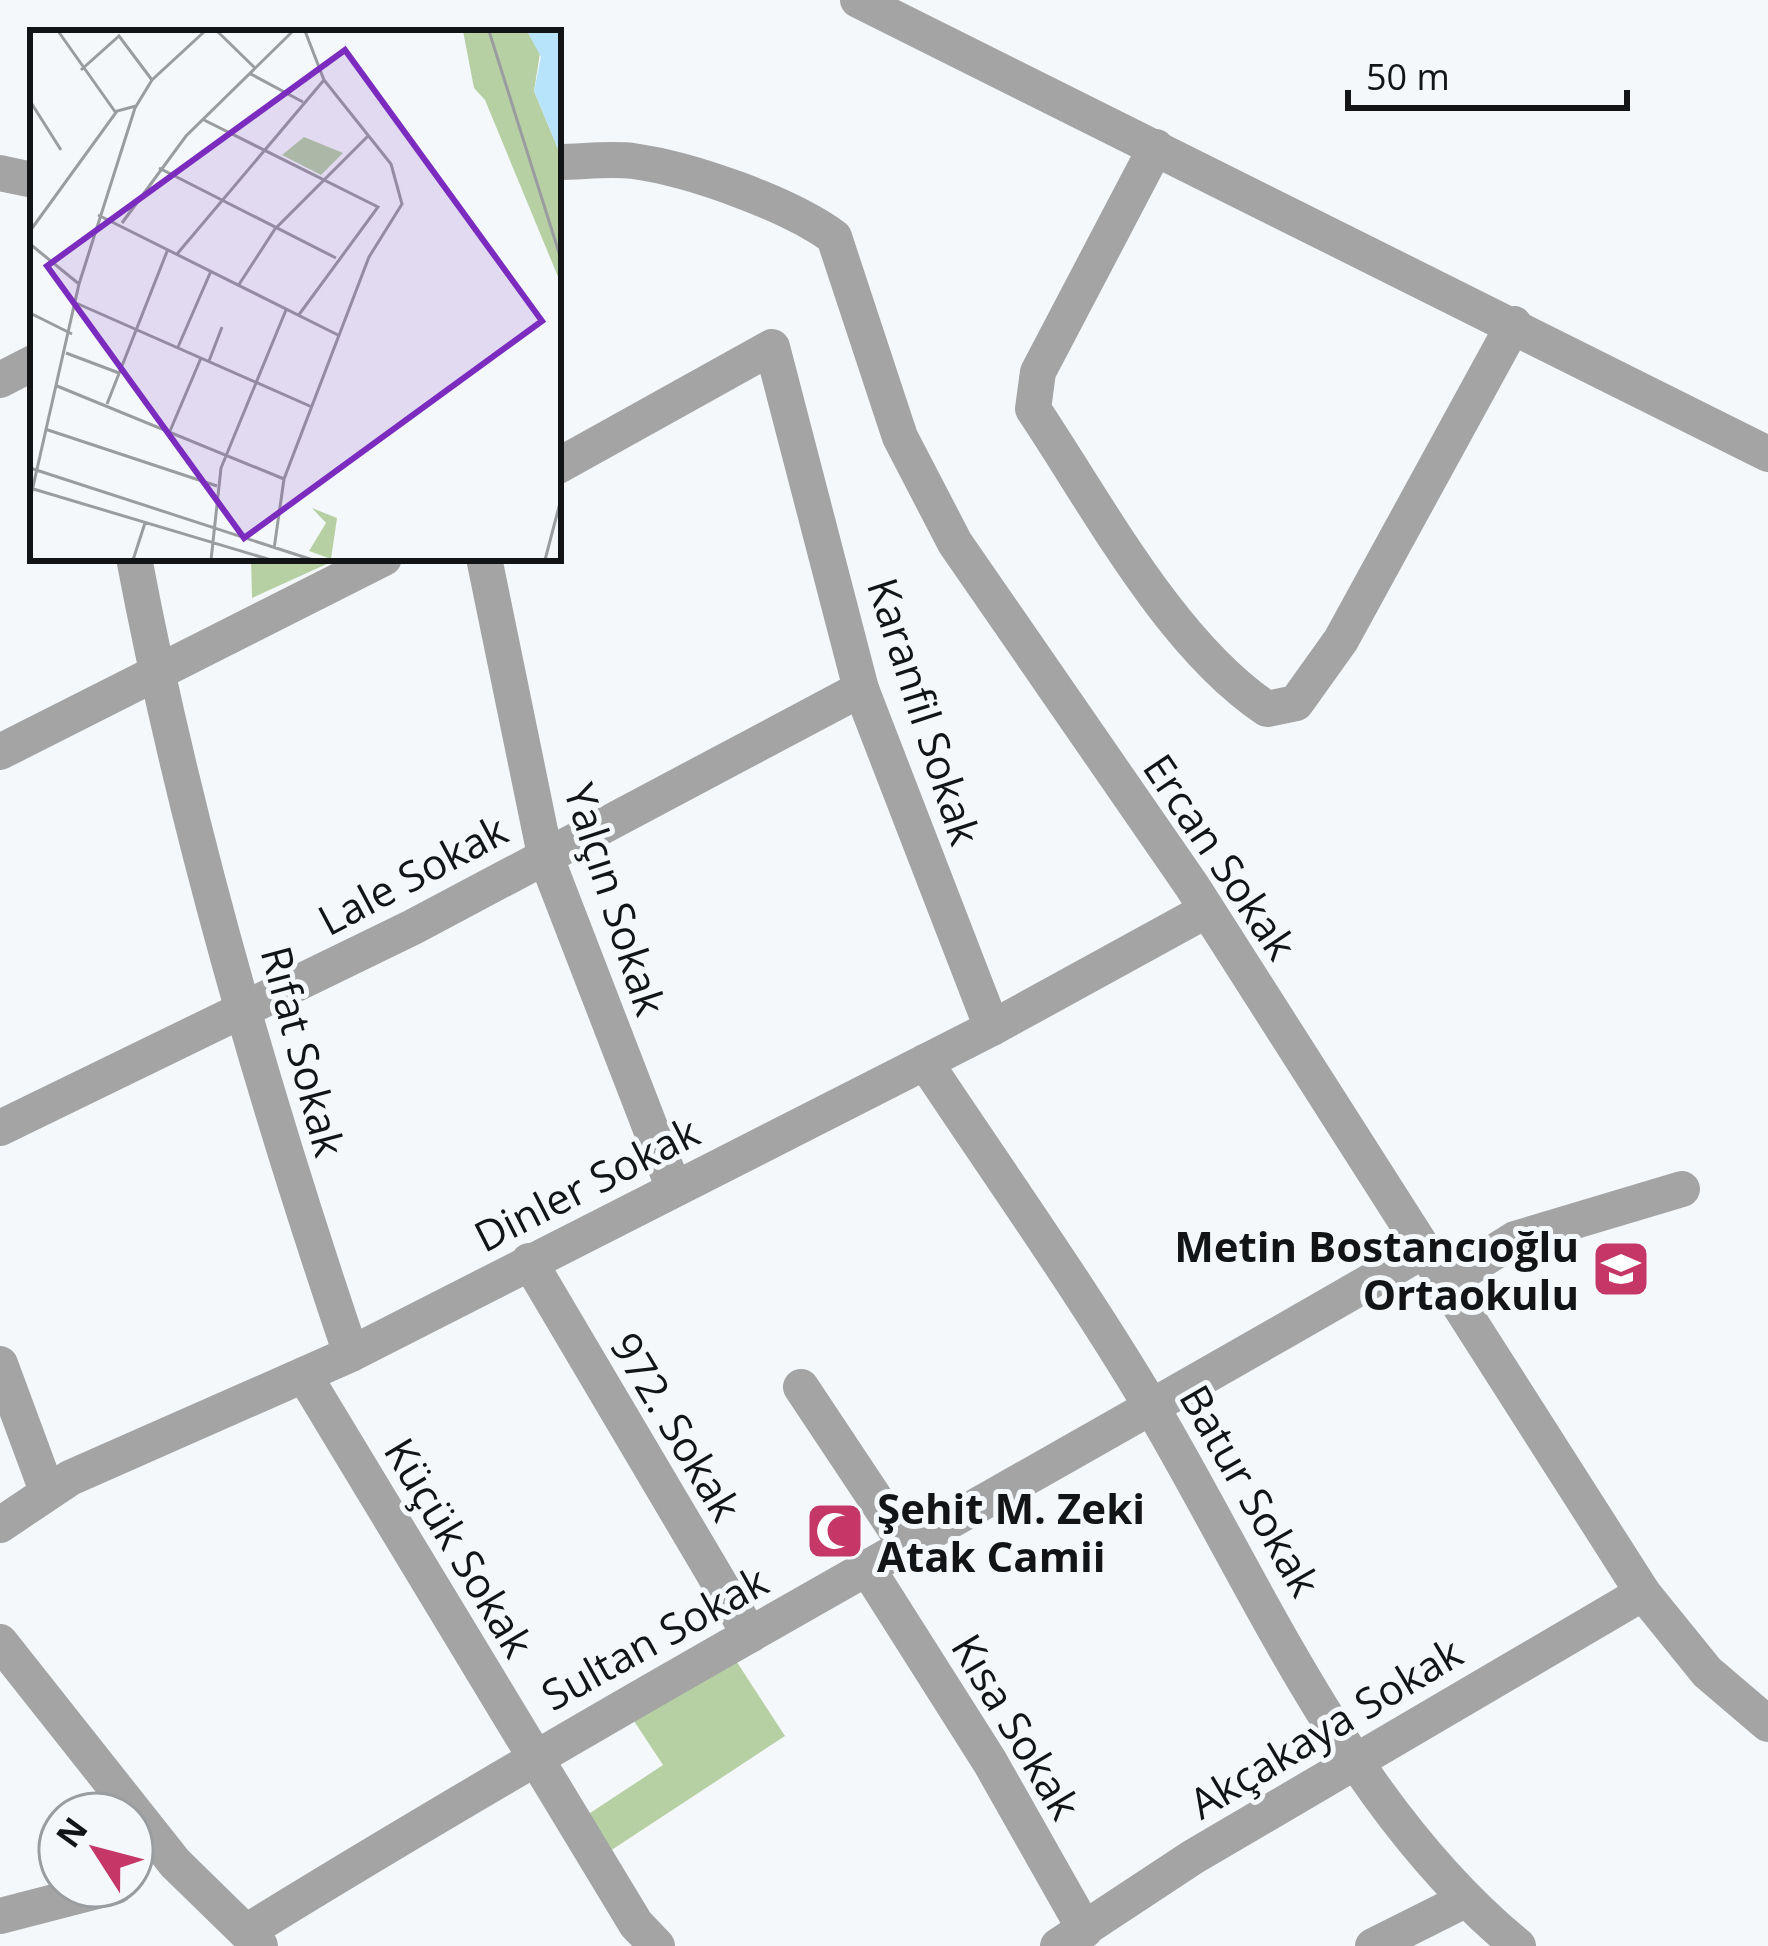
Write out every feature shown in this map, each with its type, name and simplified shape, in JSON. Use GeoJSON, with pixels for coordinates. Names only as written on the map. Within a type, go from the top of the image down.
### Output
{"type":"FeatureCollection","features":[{"type":"Feature","properties":{"kind":"street"},"geometry":{"type":"LineString","coordinates":[[858,0],[1768,454]]}},
{"type":"Feature","properties":{"kind":"street"},"geometry":{"type":"LineString","coordinates":[[1156,146],[1037,372],[1033,409],[1158,595],[1235,688],[1268,710],[1296,703],[1341,640],[1514,324]]}},
{"type":"Feature","properties":{"kind":"street","name":"Ercan Sokak"},"geometry":{"type":"LineString","coordinates":[[561,162],[631,160],[697,177],[816,224],[834,237],[900,437],[955,543],[1207,910],[1442,1285],[1643,1593],[1707,1672],[1768,1724]]}},
{"type":"Feature","properties":{"kind":"street"},"geometry":{"type":"LineString","coordinates":[[0,173],[30,179]]}},
{"type":"Feature","properties":{"kind":"street","name":"Karanfil Sokak"},"geometry":{"type":"LineString","coordinates":[[561,464],[772,347],[861,689],[992,1028]]}},
{"type":"Feature","properties":{"kind":"street"},"geometry":{"type":"LineString","coordinates":[[0,380],[30,365]]}},
{"type":"Feature","properties":{"kind":"street","name":"Rıfat Sokak"},"geometry":{"type":"LineString","coordinates":[[135,561],[155,672],[287,1166],[350,1354]]}},
{"type":"Feature","properties":{"kind":"street"},"geometry":{"type":"LineString","coordinates":[[0,752],[379,561]]}},
{"type":"Feature","properties":{"kind":"street","name":"Yalçın Sokak"},"geometry":{"type":"LineString","coordinates":[[485,561],[545,855],[674,1190]]}},
{"type":"Feature","properties":{"kind":"street","name":"Lale Sokak"},"geometry":{"type":"LineString","coordinates":[[0,1128],[245,1010],[861,689]]}},
{"type":"Feature","properties":{"kind":"street","name":"Dinler Sokak"},"geometry":{"type":"LineString","coordinates":[[0,1525],[47,1491],[350,1354],[992,1028],[1207,910]]}},
{"type":"Feature","properties":{"kind":"street","name":"Batur Sokak"},"geometry":{"type":"LineString","coordinates":[[925,1062],[1152,1408],[1401,1828],[1463,1901],[1518,1946]]}},
{"type":"Feature","properties":{"kind":"street"},"geometry":{"type":"LineString","coordinates":[[1442,1285],[1514,1238],[1682,1190]]}},
{"type":"Feature","properties":{"kind":"street","name":"Sultan Sokak"},"geometry":{"type":"LineString","coordinates":[[253,1939],[534,1755],[869,1571],[1423,1251]]}},
{"type":"Feature","properties":{"kind":"street","name":"972. Sokak"},"geometry":{"type":"LineString","coordinates":[[529,1261],[750,1635]]}},
{"type":"Feature","properties":{"kind":"street"},"geometry":{"type":"LineString","coordinates":[[0,1364],[47,1491]]}},
{"type":"Feature","properties":{"kind":"street","name":"Küçük Sokak"},"geometry":{"type":"LineString","coordinates":[[304,1375],[636,1924],[657,1946]]}},
{"type":"Feature","properties":{"kind":"street"},"geometry":{"type":"LineString","coordinates":[[801,1387],[908,1548]]}},
{"type":"Feature","properties":{"kind":"street","name":"Kısa Sokak"},"geometry":{"type":"LineString","coordinates":[[869,1571],[990,1762],[1071,1938]]}},
{"type":"Feature","properties":{"kind":"street","name":"Akçakaya Sokak"},"geometry":{"type":"LineString","coordinates":[[1071,1938],[1193,1857],[1643,1593]]}},
{"type":"Feature","properties":{"kind":"street"},"geometry":{"type":"LineString","coordinates":[[0,1642],[175,1863],[253,1939]]}},
{"type":"Feature","properties":{"kind":"street"},"geometry":{"type":"LineString","coordinates":[[156,1871],[175,1863]]}},
{"type":"Feature","properties":{"kind":"street"},"geometry":{"type":"LineString","coordinates":[[1372,1946],[1463,1901]]}},
{"type":"Feature","properties":{"kind":"street"},"geometry":{"type":"LineString","coordinates":[[0,1916],[36,1907]]}},
{"type":"Feature","properties":{"kind":"green space"},"geometry":{"type":"Polygon","coordinates":[[[251,561],[333,561],[252,598],[251,561]]]}},
{"type":"Feature","properties":{"kind":"green space"},"geometry":{"type":"Polygon","coordinates":[[[731,1653],[785,1736],[610,1851],[587,1815],[663,1765],[632,1718],[731,1653]]]}},
{"type":"Feature","properties":{"kind":"place","name":"Metin Bostancıoğlu Ortaokulu"},"geometry":{"type":"Point","coordinates":[1621,1269]}},
{"type":"Feature","properties":{"kind":"place","name":"Şehit M. Zeki Atak Camii"},"geometry":{"type":"Point","coordinates":[835,1531]}}]}
